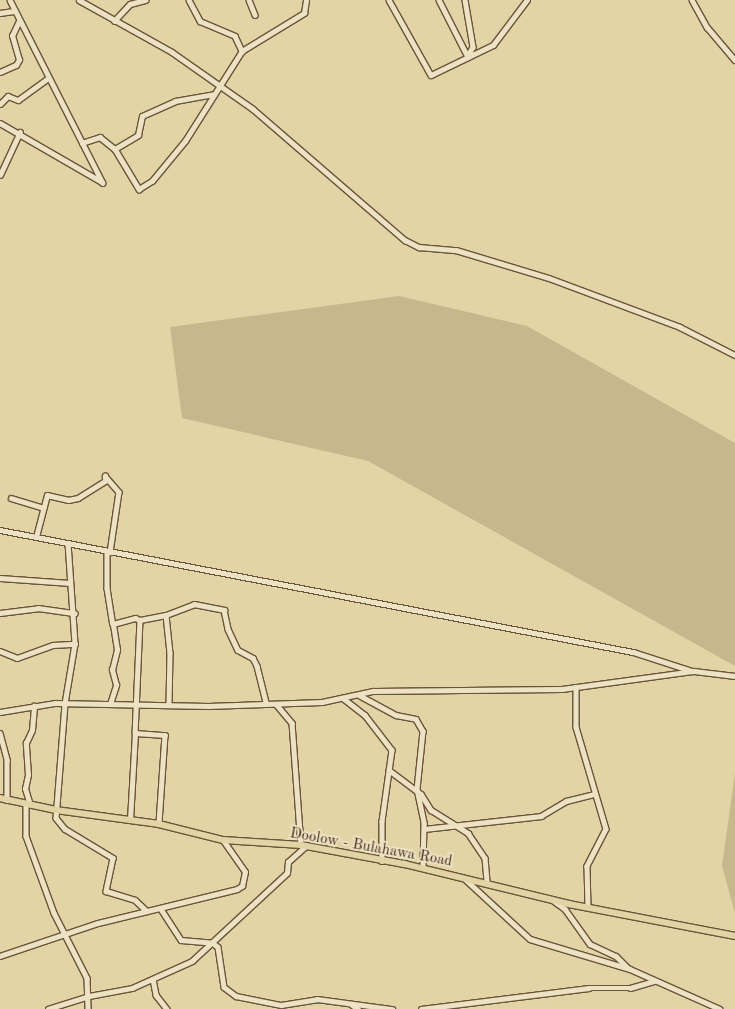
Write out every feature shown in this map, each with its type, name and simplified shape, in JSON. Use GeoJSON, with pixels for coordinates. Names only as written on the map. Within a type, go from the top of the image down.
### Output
{"type":"FeatureCollection","features":[{"type":"Feature","properties":{"kind":"main road","name":"Doolow - Bulahawa Road"},"geometry":{"type":"LineString","coordinates":[[0,798],[56,810],[159,824],[223,840],[303,845],[462,876],[588,907],[735,936]]}},
{"type":"Feature","properties":{"kind":"street"},"geometry":{"type":"LineString","coordinates":[[0,123],[20,132],[103,183],[48,78],[28,32],[19,21],[10,0]]}},
{"type":"Feature","properties":{"kind":"street"},"geometry":{"type":"LineString","coordinates":[[79,0],[114,21],[172,52],[253,109],[405,240],[419,247],[456,250],[549,278],[680,327],[735,355]]}},
{"type":"Feature","properties":{"kind":"street"},"geometry":{"type":"LineString","coordinates":[[114,21],[130,4],[145,0]]}},
{"type":"Feature","properties":{"kind":"street"},"geometry":{"type":"LineString","coordinates":[[189,0],[200,21],[235,36],[242,51]]}},
{"type":"Feature","properties":{"kind":"street"},"geometry":{"type":"LineString","coordinates":[[249,0],[255,15]]}},
{"type":"Feature","properties":{"kind":"street"},"geometry":{"type":"LineString","coordinates":[[82,143],[100,137],[115,149],[139,189],[152,181],[172,158],[218,84],[242,51],[304,13],[306,0]]}},
{"type":"Feature","properties":{"kind":"street"},"geometry":{"type":"LineString","coordinates":[[390,0],[431,76],[493,45],[525,1]]}},
{"type":"Feature","properties":{"kind":"street"},"geometry":{"type":"LineString","coordinates":[[439,0],[468,57]]}},
{"type":"Feature","properties":{"kind":"street"},"geometry":{"type":"LineString","coordinates":[[466,0],[473,47],[468,57]]}},
{"type":"Feature","properties":{"kind":"street"},"geometry":{"type":"LineString","coordinates":[[692,0],[707,27],[735,60]]}},
{"type":"Feature","properties":{"kind":"street"},"geometry":{"type":"LineString","coordinates":[[0,13],[14,11]]}},
{"type":"Feature","properties":{"kind":"street"},"geometry":{"type":"LineString","coordinates":[[0,72],[16,66],[19,60],[12,36],[19,21]]}},
{"type":"Feature","properties":{"kind":"street"},"geometry":{"type":"LineString","coordinates":[[0,104],[8,96],[18,100],[48,78]]}},
{"type":"Feature","properties":{"kind":"street"},"geometry":{"type":"LineString","coordinates":[[115,149],[138,135],[142,116],[175,101],[213,94]]}},
{"type":"Feature","properties":{"kind":"street"},"geometry":{"type":"LineString","coordinates":[[1,173],[20,132]]}},
{"type":"Feature","properties":{"kind":"street"},"geometry":{"type":"LineString","coordinates":[[36,537],[47,495],[78,498],[105,481],[105,476],[120,492],[109,552],[107,588],[117,650],[112,670],[116,685],[110,704]]}},
{"type":"Feature","properties":{"kind":"street"},"geometry":{"type":"LineString","coordinates":[[11,498],[44,508]]}},
{"type":"Feature","properties":{"kind":"street"},"geometry":{"type":"LineString","coordinates":[[0,530],[633,652],[694,672],[735,676]]}},
{"type":"Feature","properties":{"kind":"street"},"geometry":{"type":"LineString","coordinates":[[68,543],[70,583],[75,613],[75,644],[65,704],[62,774],[56,810],[59,824],[113,858],[106,891],[135,900],[147,910]]}},
{"type":"Feature","properties":{"kind":"street"},"geometry":{"type":"LineString","coordinates":[[0,578],[70,583]]}},
{"type":"Feature","properties":{"kind":"street"},"geometry":{"type":"LineString","coordinates":[[113,624],[135,618],[140,620],[166,615],[194,604],[224,610],[228,629],[238,650],[253,658],[258,666],[266,703]]}},
{"type":"Feature","properties":{"kind":"street"},"geometry":{"type":"LineString","coordinates":[[0,613],[38,608],[75,613]]}},
{"type":"Feature","properties":{"kind":"street"},"geometry":{"type":"LineString","coordinates":[[166,615],[170,653],[169,703]]}},
{"type":"Feature","properties":{"kind":"street"},"geometry":{"type":"LineString","coordinates":[[130,820],[138,704],[140,620]]}},
{"type":"Feature","properties":{"kind":"street"},"geometry":{"type":"LineString","coordinates":[[0,651],[17,658],[53,645],[75,644]]}},
{"type":"Feature","properties":{"kind":"street"},"geometry":{"type":"LineString","coordinates":[[0,712],[34,706],[65,704],[169,703],[208,706],[266,703],[276,704],[343,698],[373,691],[576,687],[694,672]]}},
{"type":"Feature","properties":{"kind":"street"},"geometry":{"type":"LineString","coordinates":[[576,687],[576,727],[594,794],[606,829],[586,866],[588,907]]}},
{"type":"Feature","properties":{"kind":"street"},"geometry":{"type":"LineString","coordinates":[[356,695],[370,698],[396,715],[416,719],[420,726],[423,741],[418,791],[424,829],[423,868]]}},
{"type":"Feature","properties":{"kind":"street"},"geometry":{"type":"LineString","coordinates":[[343,698],[365,716],[377,735],[389,745],[389,770],[382,821],[382,861]]}},
{"type":"Feature","properties":{"kind":"street"},"geometry":{"type":"LineString","coordinates":[[48,1009],[89,996],[132,988],[192,961],[287,873],[288,862],[303,845],[292,723],[276,704]]}},
{"type":"Feature","properties":{"kind":"street"},"geometry":{"type":"LineString","coordinates":[[34,706],[32,730],[26,742],[28,775],[25,789],[28,805],[26,836],[65,936],[86,978],[89,996],[88,1009]]}},
{"type":"Feature","properties":{"kind":"street"},"geometry":{"type":"LineString","coordinates":[[0,733],[7,760],[6,800]]}},
{"type":"Feature","properties":{"kind":"street"},"geometry":{"type":"LineString","coordinates":[[135,733],[165,735],[159,824]]}},
{"type":"Feature","properties":{"kind":"street"},"geometry":{"type":"LineString","coordinates":[[389,770],[418,791],[430,810],[461,827],[485,858],[486,882]]}},
{"type":"Feature","properties":{"kind":"street"},"geometry":{"type":"LineString","coordinates":[[424,829],[461,827],[540,816],[566,801],[594,794]]}},
{"type":"Feature","properties":{"kind":"street"},"geometry":{"type":"LineString","coordinates":[[0,956],[65,936],[98,923],[147,910],[161,909],[242,886],[245,872],[223,840]]}},
{"type":"Feature","properties":{"kind":"street"},"geometry":{"type":"LineString","coordinates":[[462,876],[530,939],[630,969],[720,1009]]}},
{"type":"Feature","properties":{"kind":"street"},"geometry":{"type":"LineString","coordinates":[[549,898],[565,909],[590,944],[616,956],[630,969]]}},
{"type":"Feature","properties":{"kind":"street"},"geometry":{"type":"LineString","coordinates":[[161,909],[181,940],[213,943],[220,952],[224,987],[236,996],[281,1005],[316,999],[348,1002],[392,1009]]}},
{"type":"Feature","properties":{"kind":"street"},"geometry":{"type":"LineString","coordinates":[[153,979],[156,995],[167,1009]]}},
{"type":"Feature","properties":{"kind":"street"},"geometry":{"type":"LineString","coordinates":[[421,1009],[589,988],[630,988],[655,981]]}},
{"type":"Feature","properties":{"kind":"street"},"geometry":{"type":"LineString","coordinates":[[348,1002],[358,1009]]}},
{"type":"Feature","properties":{"kind":"shaded area"},"geometry":{"type":"Polygon","coordinates":[[[399,296],[527,326],[735,443],[735,666],[368,461],[182,418],[170,327],[399,296]]]}},
{"type":"Feature","properties":{"kind":"shaded area"},"geometry":{"type":"Polygon","coordinates":[[[735,773],[735,913],[722,866],[735,773]]]}}]}
